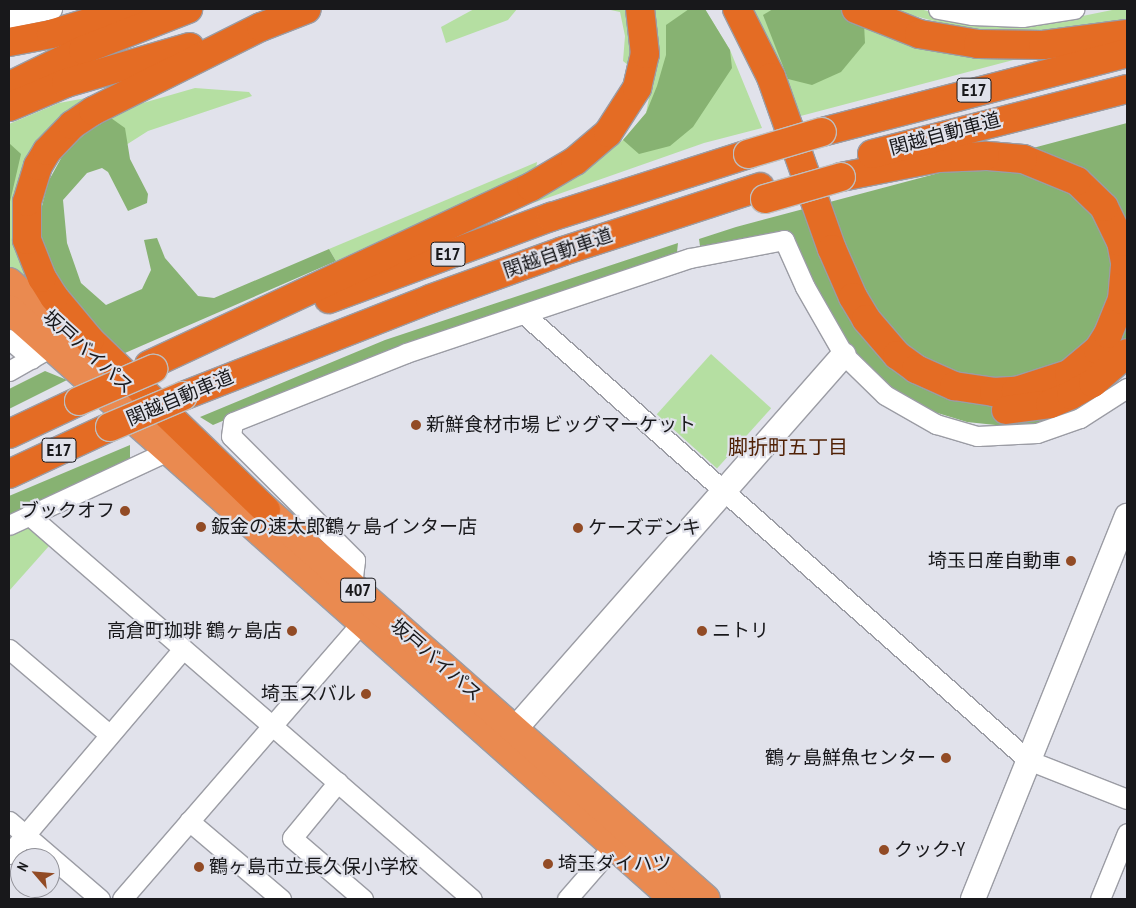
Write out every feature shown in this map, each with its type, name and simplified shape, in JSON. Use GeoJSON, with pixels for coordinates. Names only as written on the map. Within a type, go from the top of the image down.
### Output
{"type":"FeatureCollection","features":[{"type":"Feature","properties":{"kind":"highway"},"geometry":{"type":"LineString","coordinates":[[9,42],[51,34],[134,9]]}},
{"type":"Feature","properties":{"kind":"highway"},"geometry":{"type":"LineString","coordinates":[[9,86],[83,50],[188,9]]}},
{"type":"Feature","properties":{"kind":"highway"},"geometry":{"type":"LineString","coordinates":[[266,510],[67,314],[42,278],[33,258],[25,220],[29,193],[38,166],[58,138],[72,125],[117,98],[261,27],[307,9]]}},
{"type":"Feature","properties":{"kind":"highway"},"geometry":{"type":"LineString","coordinates":[[151,367],[522,191],[575,161],[608,133],[637,88],[645,54],[640,9]]}},
{"type":"Feature","properties":{"kind":"highway"},"geometry":{"type":"LineString","coordinates":[[716,9],[739,46],[756,83],[836,300],[853,330],[882,364],[902,379],[941,400],[963,407],[1006,410],[1050,404],[1071,395],[1093,383],[1127,352]]}},
{"type":"Feature","properties":{"kind":"highway"},"geometry":{"type":"LineString","coordinates":[[737,9],[771,77],[832,249],[853,297],[866,319],[898,354],[916,369],[954,386],[994,392],[1016,391],[1069,374],[1091,357],[1108,334],[1122,300],[1124,262],[1121,242],[1104,208],[1077,181],[1023,159],[985,156],[938,158],[838,171]]}},
{"type":"Feature","properties":{"kind":"highway"},"geometry":{"type":"LineString","coordinates":[[856,9],[919,34],[978,44],[1043,45],[1127,34]]}},
{"type":"Feature","properties":{"kind":"highway"},"geometry":{"type":"LineString","coordinates":[[9,107],[66,83],[261,27]]}},
{"type":"Feature","properties":{"kind":"highway","name":"関越自動車道"},"geometry":{"type":"LineString","coordinates":[[9,434],[151,367],[416,265],[748,154],[822,132],[1127,53]]}},
{"type":"Feature","properties":{"kind":"highway","name":"関越自動車道"},"geometry":{"type":"LineString","coordinates":[[9,474],[182,396],[430,298],[563,250],[1127,89]]}},
{"type":"Feature","properties":{"kind":"highway","name":"坂戸バイパス"},"geometry":{"type":"LineString","coordinates":[[9,282],[706,899]]}},
{"type":"Feature","properties":{"kind":"highway","name":"坂戸バイパス"},"geometry":{"type":"LineString","coordinates":[[9,310],[42,353],[168,451],[674,899]]}},
{"type":"Feature","properties":{"kind":"street"},"geometry":{"type":"LineString","coordinates":[[9,18],[52,9]]}},
{"type":"Feature","properties":{"kind":"street"},"geometry":{"type":"LineString","coordinates":[[938,9],[972,15],[1022,17],[1074,9]]}},
{"type":"Feature","properties":{"kind":"street"},"geometry":{"type":"LineString","coordinates":[[352,585],[355,576],[355,560],[231,436],[233,422],[406,352],[690,258],[784,240],[805,287],[844,354],[884,395],[906,409],[936,424],[977,436],[1037,433],[1080,418],[1127,388]]}},
{"type":"Feature","properties":{"kind":"street"},"geometry":{"type":"LineString","coordinates":[[524,314],[1028,760],[1127,799]]}},
{"type":"Feature","properties":{"kind":"street"},"geometry":{"type":"LineString","coordinates":[[9,339],[42,353]]}},
{"type":"Feature","properties":{"kind":"street"},"geometry":{"type":"LineString","coordinates":[[9,371],[42,353]]}},
{"type":"Feature","properties":{"kind":"street"},"geometry":{"type":"LineString","coordinates":[[515,729],[844,354]]}},
{"type":"Feature","properties":{"kind":"street"},"geometry":{"type":"LineString","coordinates":[[9,525],[168,451]]}},
{"type":"Feature","properties":{"kind":"street"},"geometry":{"type":"LineString","coordinates":[[29,515],[182,650],[472,899]]}},
{"type":"Feature","properties":{"kind":"street"},"geometry":{"type":"LineString","coordinates":[[973,899],[1127,518]]}},
{"type":"Feature","properties":{"kind":"street"},"geometry":{"type":"LineString","coordinates":[[122,899],[270,725],[362,622]]}},
{"type":"Feature","properties":{"kind":"street"},"geometry":{"type":"LineString","coordinates":[[9,649],[109,734]]}},
{"type":"Feature","properties":{"kind":"street"},"geometry":{"type":"LineString","coordinates":[[9,854],[182,650]]}},
{"type":"Feature","properties":{"kind":"street"},"geometry":{"type":"LineString","coordinates":[[338,782],[292,838],[363,899]]}},
{"type":"Feature","properties":{"kind":"street"},"geometry":{"type":"LineString","coordinates":[[9,821],[100,899]]}},
{"type":"Feature","properties":{"kind":"street"},"geometry":{"type":"LineString","coordinates":[[189,821],[281,899]]}},
{"type":"Feature","properties":{"kind":"street"},"geometry":{"type":"LineString","coordinates":[[1100,899],[1127,833]]}},
{"type":"Feature","properties":{"kind":"street"},"geometry":{"type":"LineString","coordinates":[[567,899],[614,845]]}},
{"type":"Feature","properties":{"kind":"green space"},"geometry":{"type":"Polygon","coordinates":[[[474,9],[517,9],[508,20],[446,43],[441,27],[474,9]]]}},
{"type":"Feature","properties":{"kind":"green space"},"geometry":{"type":"Polygon","coordinates":[[[606,9],[629,9],[634,70],[623,61],[625,36],[620,12],[606,9]]]}},
{"type":"Feature","properties":{"kind":"green space"},"geometry":{"type":"Polygon","coordinates":[[[650,9],[705,9],[730,50],[762,128],[704,143],[493,217],[588,168],[623,140],[646,113],[655,68],[650,9]]]}},
{"type":"Feature","properties":{"kind":"green space"},"geometry":{"type":"Polygon","coordinates":[[[689,9],[705,9],[730,50],[732,68],[693,127],[670,146],[639,154],[623,140],[646,113],[657,86],[666,55],[666,25],[689,9]]]}},
{"type":"Feature","properties":{"kind":"green space"},"geometry":{"type":"Polygon","coordinates":[[[746,9],[835,9],[856,22],[1028,56],[793,118],[746,9]]]}},
{"type":"Feature","properties":{"kind":"green space"},"geometry":{"type":"Polygon","coordinates":[[[773,9],[839,9],[864,24],[865,43],[841,72],[812,85],[788,79],[763,15],[773,9]]]}},
{"type":"Feature","properties":{"kind":"green space"},"geometry":{"type":"Polygon","coordinates":[[[888,9],[920,9],[973,23],[1010,26],[1043,24],[1117,9],[1127,9],[1127,19],[1042,33],[998,32],[961,28],[888,9]]]}},
{"type":"Feature","properties":{"kind":"green space"},"geometry":{"type":"Polygon","coordinates":[[[195,88],[249,92],[252,96],[148,131],[126,145],[111,118],[136,105],[195,88]]]}},
{"type":"Feature","properties":{"kind":"green space"},"geometry":{"type":"Polygon","coordinates":[[[97,96],[23,180],[40,292],[9,274],[9,124],[59,103],[97,96]]]}},
{"type":"Feature","properties":{"kind":"green space"},"geometry":{"type":"Polygon","coordinates":[[[111,118],[125,128],[130,159],[148,194],[147,203],[128,211],[108,172],[102,168],[87,173],[63,200],[67,243],[81,283],[106,305],[142,289],[151,270],[144,240],[157,238],[165,258],[198,296],[214,298],[329,249],[336,261],[125,353],[108,344],[61,293],[42,242],[39,218],[48,182],[64,153],[88,131],[111,118]]]}},
{"type":"Feature","properties":{"kind":"green space"},"geometry":{"type":"Polygon","coordinates":[[[1127,123],[1127,344],[1103,392],[1045,423],[1005,426],[967,422],[931,411],[887,387],[864,365],[842,337],[784,234],[700,246],[699,239],[736,227],[1127,123]]]}},
{"type":"Feature","properties":{"kind":"green space"},"geometry":{"type":"Polygon","coordinates":[[[9,143],[21,154],[9,206],[9,143]]]}},
{"type":"Feature","properties":{"kind":"green space"},"geometry":{"type":"Polygon","coordinates":[[[537,162],[536,169],[336,261],[329,249],[537,162]]]}},
{"type":"Feature","properties":{"kind":"green space"},"geometry":{"type":"Polygon","coordinates":[[[678,243],[677,252],[377,355],[213,425],[200,417],[385,340],[678,243]]]}},
{"type":"Feature","properties":{"kind":"green space"},"geometry":{"type":"Polygon","coordinates":[[[711,354],[771,408],[717,468],[657,414],[711,354]]]}},
{"type":"Feature","properties":{"kind":"green space"},"geometry":{"type":"Polygon","coordinates":[[[45,371],[67,380],[9,409],[9,389],[45,371]]]}},
{"type":"Feature","properties":{"kind":"green space"},"geometry":{"type":"Polygon","coordinates":[[[130,445],[130,459],[9,516],[9,496],[130,445]]]}},
{"type":"Feature","properties":{"kind":"green space"},"geometry":{"type":"Polygon","coordinates":[[[25,525],[49,546],[9,591],[9,533],[25,525]]]}},
{"type":"Feature","properties":{"kind":"place","name":"新鮮食材市場 ビッグマーケット"},"geometry":{"type":"Point","coordinates":[416,425]}},
{"type":"Feature","properties":{"kind":"place","name":"ブックオフ"},"geometry":{"type":"Point","coordinates":[125,511]}},
{"type":"Feature","properties":{"kind":"place","name":"鈑金の速太郎鶴ヶ島インター店"},"geometry":{"type":"Point","coordinates":[201,527]}},
{"type":"Feature","properties":{"kind":"place","name":"ケーズデンキ"},"geometry":{"type":"Point","coordinates":[578,528]}},
{"type":"Feature","properties":{"kind":"place","name":"埼玉日産自動車"},"geometry":{"type":"Point","coordinates":[1071,561]}},
{"type":"Feature","properties":{"kind":"place","name":"高倉町珈琲 鶴ヶ島店"},"geometry":{"type":"Point","coordinates":[292,631]}},
{"type":"Feature","properties":{"kind":"place","name":"ニトリ"},"geometry":{"type":"Point","coordinates":[702,631]}},
{"type":"Feature","properties":{"kind":"place","name":"埼玉スバル"},"geometry":{"type":"Point","coordinates":[366,694]}},
{"type":"Feature","properties":{"kind":"place","name":"鶴ヶ島鮮魚センター"},"geometry":{"type":"Point","coordinates":[946,758]}},
{"type":"Feature","properties":{"kind":"place","name":"クック-Y"},"geometry":{"type":"Point","coordinates":[884,850]}},
{"type":"Feature","properties":{"kind":"place","name":"埼玉ダイハツ"},"geometry":{"type":"Point","coordinates":[548,864]}},
{"type":"Feature","properties":{"kind":"place","name":"鶴ヶ島市立長久保小学校"},"geometry":{"type":"Point","coordinates":[199,867]}},
{"type":"Feature","properties":{"kind":"district","name":"脚折町五丁目"},"geometry":{"type":"Point","coordinates":[788,447]}}]}
